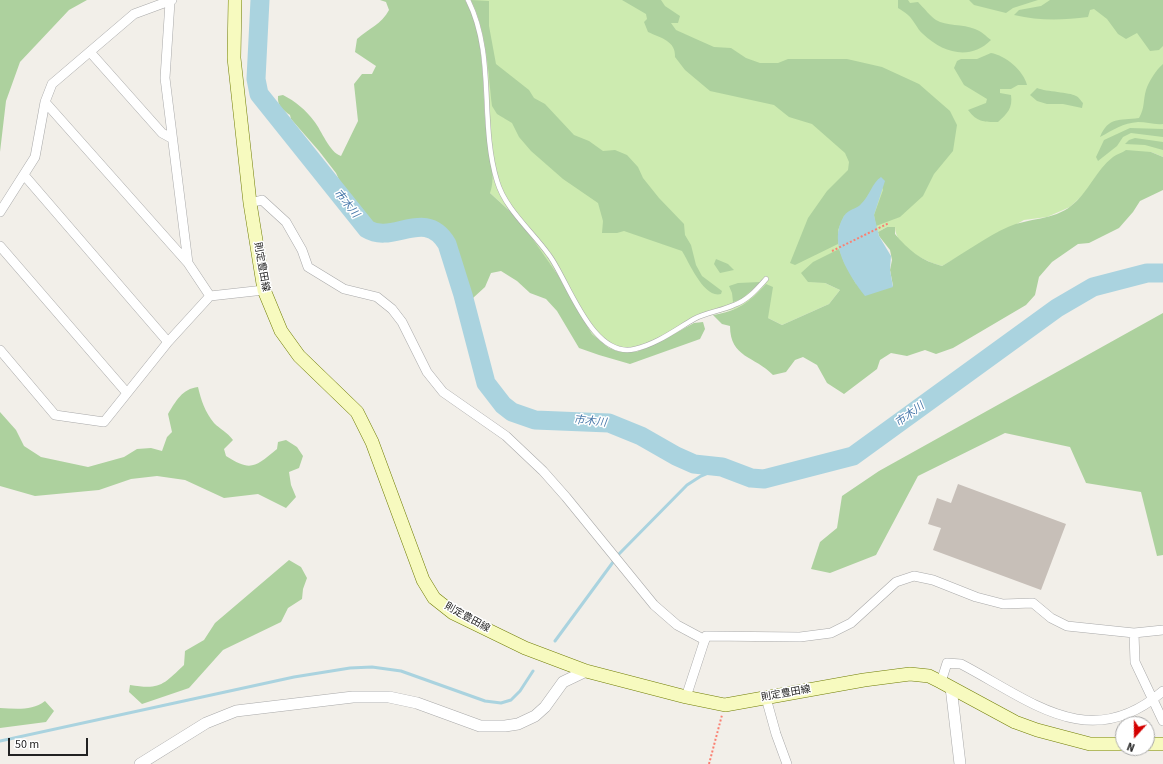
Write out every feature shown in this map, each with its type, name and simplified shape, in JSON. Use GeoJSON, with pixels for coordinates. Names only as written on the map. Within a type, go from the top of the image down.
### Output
{"type":"FeatureCollection","features":[{"type":"Feature","properties":{"kind":"main road","name":"則定豊田線"},"geometry":{"type":"LineString","coordinates":[[234,0],[234,58],[250,203],[264,290],[281,331],[299,356],[357,412],[372,442],[422,580],[434,598],[453,613],[525,648],[586,671],[686,697],[725,705],[864,680],[910,674],[929,676],[1015,722],[1037,730],[1090,744],[1115,744]]}},
{"type":"Feature","properties":{"kind":"street"},"geometry":{"type":"LineString","coordinates":[[0,212],[35,157],[45,102],[52,84],[134,14],[171,1],[165,78],[171,138],[188,263]]}},
{"type":"Feature","properties":{"kind":"street"},"geometry":{"type":"LineString","coordinates":[[90,52],[162,133],[171,138]]}},
{"type":"Feature","properties":{"kind":"street"},"geometry":{"type":"LineString","coordinates":[[45,102],[188,263],[210,296]]}},
{"type":"Feature","properties":{"kind":"street"},"geometry":{"type":"LineString","coordinates":[[24,175],[168,342]]}},
{"type":"Feature","properties":{"kind":"street"},"geometry":{"type":"LineString","coordinates":[[250,203],[262,200],[286,222],[302,250],[308,267],[344,289],[377,297],[392,309],[402,322],[427,372],[443,392],[506,436],[566,497],[654,605],[677,625],[705,640]]}},
{"type":"Feature","properties":{"kind":"street"},"geometry":{"type":"LineString","coordinates":[[0,246],[127,393]]}},
{"type":"Feature","properties":{"kind":"street"},"geometry":{"type":"LineString","coordinates":[[0,350],[55,415],[104,422],[168,342],[210,296],[264,290]]}},
{"type":"Feature","properties":{"kind":"street"},"geometry":{"type":"LineString","coordinates":[[686,697],[706,636],[800,637],[831,633],[850,623],[896,582],[914,576],[933,580],[976,597],[1003,604],[1033,603],[1051,618],[1066,626],[1134,633],[1163,630]]}},
{"type":"Feature","properties":{"kind":"street"},"geometry":{"type":"LineString","coordinates":[[1134,633],[1135,662],[1163,721]]}},
{"type":"Feature","properties":{"kind":"street"},"geometry":{"type":"LineString","coordinates":[[960,764],[946,684],[947,663],[961,664],[1046,711],[1081,720],[1103,720],[1122,717],[1153,700],[1163,691]]}},
{"type":"Feature","properties":{"kind":"street"},"geometry":{"type":"LineString","coordinates":[[140,764],[206,723],[236,711],[353,697],[396,698],[417,703],[480,726],[505,726],[518,724],[535,716],[545,707],[563,682],[586,671]]}},
{"type":"Feature","properties":{"kind":"street"},"geometry":{"type":"LineString","coordinates":[[766,698],[776,734],[787,764]]}},
{"type":"Feature","properties":{"kind":"lane"},"geometry":{"type":"LineString","coordinates":[[468,0],[478,27],[483,47],[492,161],[500,192],[507,205],[550,256],[594,331],[610,345],[620,349],[634,350],[657,341],[704,314],[733,306],[743,301],[766,279]]}},
{"type":"Feature","properties":{"kind":"path"},"geometry":{"type":"LineString","coordinates":[[832,251],[889,223]]}},
{"type":"Feature","properties":{"kind":"path"},"geometry":{"type":"LineString","coordinates":[[709,764],[725,705]]}},
{"type":"Feature","properties":{"kind":"green space"},"geometry":{"type":"Polygon","coordinates":[[[0,0],[87,0],[69,10],[20,62],[6,101],[0,152],[0,0]]]}},
{"type":"Feature","properties":{"kind":"green space"},"geometry":{"type":"Polygon","coordinates":[[[380,0],[465,0],[472,14],[480,46],[486,129],[493,178],[490,193],[514,215],[532,238],[558,275],[592,334],[609,348],[620,352],[636,352],[657,343],[694,323],[703,322],[705,329],[700,339],[630,364],[599,355],[579,348],[557,311],[546,299],[530,293],[517,281],[501,271],[491,273],[485,287],[473,298],[468,295],[456,257],[443,236],[434,228],[423,225],[409,226],[386,231],[373,230],[373,222],[342,186],[336,173],[319,151],[291,119],[290,115],[281,107],[278,102],[278,96],[283,95],[304,110],[317,125],[333,150],[341,156],[358,121],[354,84],[362,74],[372,74],[376,66],[355,52],[357,39],[379,23],[389,10],[386,2],[380,0]]]}},
{"type":"Feature","properties":{"kind":"green space"},"geometry":{"type":"Polygon","coordinates":[[[465,0],[1163,0],[1163,157],[1151,152],[1097,175],[1087,191],[1070,207],[1047,217],[1024,220],[942,266],[928,261],[912,252],[900,241],[896,234],[895,227],[887,227],[878,232],[856,284],[808,282],[825,283],[840,290],[829,304],[782,325],[768,318],[750,301],[735,309],[703,317],[657,343],[636,352],[620,352],[609,348],[592,334],[558,275],[514,215],[490,193],[481,48],[469,8],[465,0]]]}},
{"type":"Feature","properties":{"kind":"green space"},"geometry":{"type":"Polygon","coordinates":[[[471,0],[489,1],[489,26],[496,64],[529,90],[534,98],[545,104],[574,135],[589,141],[603,151],[615,150],[627,155],[638,167],[643,178],[659,198],[684,224],[685,235],[691,245],[696,265],[702,276],[722,291],[721,294],[715,294],[709,291],[703,285],[682,251],[624,231],[617,233],[602,233],[603,221],[598,203],[563,179],[531,151],[519,137],[512,123],[497,114],[492,106],[484,38],[471,0]]]}},
{"type":"Feature","properties":{"kind":"green space"},"geometry":{"type":"Polygon","coordinates":[[[622,0],[661,0],[665,6],[680,16],[678,23],[671,23],[676,30],[714,47],[731,48],[746,58],[760,63],[778,63],[788,59],[847,59],[882,67],[919,84],[950,111],[957,125],[953,151],[934,174],[923,196],[900,217],[876,226],[874,215],[883,190],[879,179],[861,206],[844,216],[838,230],[838,244],[795,265],[790,263],[808,218],[827,191],[848,170],[849,162],[845,153],[812,124],[789,117],[774,105],[710,91],[685,70],[675,57],[673,47],[667,41],[648,32],[644,22],[647,19],[646,14],[622,0]]]}},
{"type":"Feature","properties":{"kind":"green space"},"geometry":{"type":"Polygon","coordinates":[[[898,0],[908,0],[910,3],[918,2],[936,20],[975,29],[991,40],[983,47],[974,51],[957,52],[948,50],[931,41],[921,32],[910,17],[898,8],[898,0]]]}},
{"type":"Feature","properties":{"kind":"green space"},"geometry":{"type":"Polygon","coordinates":[[[969,0],[1038,0],[1013,8],[1006,13],[974,5],[969,0]]]}},
{"type":"Feature","properties":{"kind":"green space"},"geometry":{"type":"Polygon","coordinates":[[[1050,0],[1163,0],[1163,46],[1159,50],[1150,51],[1137,33],[1126,39],[1118,34],[1107,19],[1094,9],[1090,10],[1088,17],[1070,19],[1042,19],[1014,15],[1019,10],[1041,6],[1050,0]]]}},
{"type":"Feature","properties":{"kind":"green space"},"geometry":{"type":"Polygon","coordinates":[[[991,53],[1008,60],[1013,64],[1022,74],[1027,85],[1018,85],[1011,89],[1000,89],[1000,93],[1011,95],[1011,104],[1009,110],[998,122],[988,122],[977,119],[968,110],[986,103],[987,99],[964,85],[954,68],[957,61],[961,59],[977,59],[991,53]]]}},
{"type":"Feature","properties":{"kind":"green space"},"geometry":{"type":"Polygon","coordinates":[[[1163,64],[1163,124],[1138,122],[1128,124],[1118,127],[1100,137],[1103,130],[1115,121],[1139,118],[1147,87],[1155,72],[1163,64]]]}},
{"type":"Feature","properties":{"kind":"green space"},"geometry":{"type":"Polygon","coordinates":[[[1037,88],[1076,96],[1083,103],[1082,108],[1063,104],[1047,104],[1037,101],[1030,95],[1037,88]]]}},
{"type":"Feature","properties":{"kind":"green space"},"geometry":{"type":"Polygon","coordinates":[[[1130,128],[1163,129],[1163,137],[1131,133],[1123,137],[1117,146],[1098,161],[1096,157],[1104,140],[1130,128]]]}},
{"type":"Feature","properties":{"kind":"green space"},"geometry":{"type":"Polygon","coordinates":[[[1135,138],[1163,142],[1163,150],[1145,145],[1125,144],[1129,140],[1135,138]]]}},
{"type":"Feature","properties":{"kind":"green space"},"geometry":{"type":"Polygon","coordinates":[[[1126,150],[1151,152],[1163,157],[1163,190],[1140,201],[1133,212],[1119,228],[1089,243],[1078,244],[1052,262],[1039,277],[1035,295],[1026,305],[953,348],[936,354],[925,350],[907,356],[891,353],[880,360],[877,369],[844,394],[827,383],[817,365],[803,357],[795,360],[786,372],[773,375],[739,351],[731,337],[730,326],[722,324],[713,315],[730,311],[743,305],[766,284],[773,287],[768,318],[782,325],[829,304],[840,290],[825,283],[808,282],[801,273],[813,262],[839,249],[856,284],[893,286],[890,270],[892,260],[890,250],[879,236],[878,232],[887,227],[895,227],[895,234],[910,250],[928,261],[942,266],[983,240],[1008,227],[1064,211],[1077,201],[1107,162],[1126,150]]]}},
{"type":"Feature","properties":{"kind":"green space"},"geometry":{"type":"Polygon","coordinates":[[[716,259],[728,264],[734,270],[720,273],[714,264],[716,259]]]}},
{"type":"Feature","properties":{"kind":"green space"},"geometry":{"type":"Polygon","coordinates":[[[760,282],[742,299],[733,302],[732,293],[729,286],[738,283],[760,282]]]}},
{"type":"Feature","properties":{"kind":"green space"},"geometry":{"type":"Polygon","coordinates":[[[1163,313],[1163,555],[1157,556],[1141,492],[1086,483],[1070,447],[1005,433],[918,476],[876,555],[830,573],[811,569],[820,542],[837,528],[842,496],[879,471],[1163,313]]]}},
{"type":"Feature","properties":{"kind":"green space"},"geometry":{"type":"Polygon","coordinates":[[[198,387],[200,397],[208,415],[214,423],[233,440],[224,449],[226,456],[234,461],[247,466],[258,463],[277,449],[278,442],[286,440],[297,447],[303,456],[299,468],[289,472],[291,485],[296,497],[286,508],[258,494],[224,498],[185,480],[157,476],[131,479],[99,490],[35,496],[0,486],[0,412],[16,430],[24,446],[41,457],[88,467],[124,457],[137,449],[151,448],[162,451],[167,437],[172,432],[168,414],[180,396],[192,388],[198,387]]]}},
{"type":"Feature","properties":{"kind":"green space"},"geometry":{"type":"Polygon","coordinates":[[[289,560],[301,567],[307,578],[303,589],[302,599],[288,608],[281,622],[223,650],[189,688],[142,704],[129,692],[130,685],[148,687],[155,686],[171,677],[184,665],[185,651],[204,640],[215,623],[289,560]]]}},
{"type":"Feature","properties":{"kind":"green space"},"geometry":{"type":"Polygon","coordinates":[[[45,701],[54,711],[46,722],[0,728],[0,708],[29,708],[45,701]]]}},
{"type":"Feature","properties":{"kind":"water"},"geometry":{"type":"Polygon","coordinates":[[[881,177],[885,181],[874,215],[879,236],[891,256],[890,270],[893,287],[865,296],[847,269],[842,258],[839,248],[839,226],[844,216],[848,212],[859,206],[864,201],[875,183],[881,177]]]}},
{"type":"Feature","properties":{"kind":"building"},"geometry":{"type":"Polygon","coordinates":[[[958,484],[1066,524],[1041,590],[933,550],[941,528],[928,524],[937,498],[951,503],[958,484]]]}},
{"type":"Feature","properties":{"kind":"waterway","name":"市木川"},"geometry":{"type":"LineString","coordinates":[[260,0],[256,79],[259,94],[367,229],[377,233],[387,233],[419,227],[429,228],[438,233],[447,244],[463,295],[486,383],[503,405],[512,412],[535,420],[609,423],[641,436],[676,456],[694,464],[722,467],[751,478],[764,479],[853,456],[1057,308],[1093,287],[1147,273],[1163,273]]}},
{"type":"Feature","properties":{"kind":"waterway"},"geometry":{"type":"LineString","coordinates":[[555,641],[619,554],[687,485],[701,476],[722,467]]}},
{"type":"Feature","properties":{"kind":"waterway"},"geometry":{"type":"LineString","coordinates":[[0,741],[294,677],[350,668],[372,667],[401,671],[485,701],[501,703],[511,700],[520,691],[533,671]]}}]}
